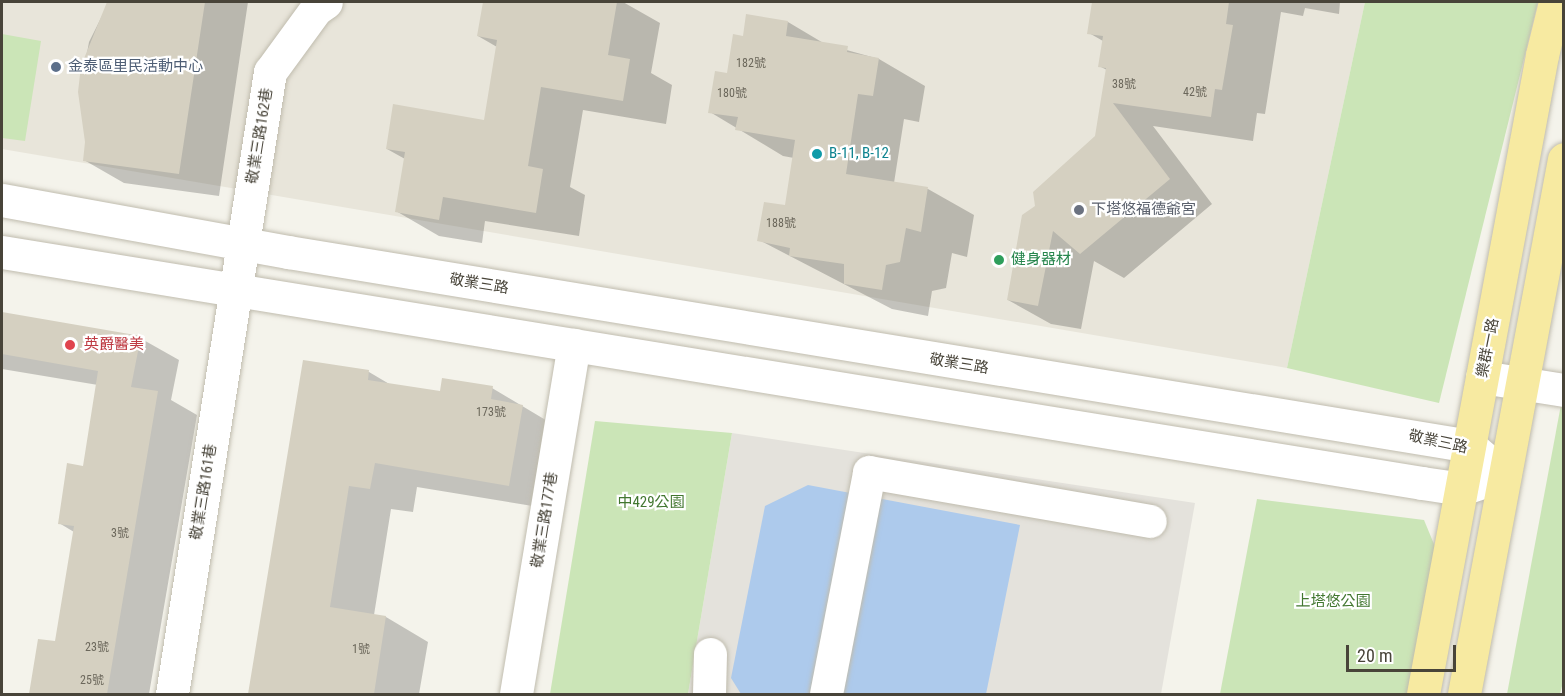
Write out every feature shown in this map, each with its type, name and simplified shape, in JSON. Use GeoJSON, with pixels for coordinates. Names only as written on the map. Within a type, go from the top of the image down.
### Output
{"type":"FeatureCollection","features":[{"type":"Feature","properties":{"kind":"main road","name":"樂群一路"},"geometry":{"type":"LineString","coordinates":[[1423,694],[1555,2]]}},
{"type":"Feature","properties":{"kind":"main road"},"geometry":{"type":"LineString","coordinates":[[1464,694],[1563,159]]}},
{"type":"Feature","properties":{"kind":"street","name":"敬業三路162巷"},"geometry":{"type":"LineString","coordinates":[[236,290],[270,72],[316,9],[326,2]]}},
{"type":"Feature","properties":{"kind":"street","name":"敬業三路"},"geometry":{"type":"LineString","coordinates":[[2,200],[243,245],[1470,446],[1504,475]]}},
{"type":"Feature","properties":{"kind":"street"},"geometry":{"type":"LineString","coordinates":[[2,252],[1462,489],[1504,475]]}},
{"type":"Feature","properties":{"kind":"street","name":"敬業三路161巷"},"geometry":{"type":"LineString","coordinates":[[172,694],[236,290]]}},
{"type":"Feature","properties":{"kind":"street","name":"敬業三路177巷"},"geometry":{"type":"LineString","coordinates":[[516,694],[574,345]]}},
{"type":"Feature","properties":{"kind":"street"},"geometry":{"type":"LineString","coordinates":[[1482,377],[1563,390]]}},
{"type":"Feature","properties":{"kind":"street"},"geometry":{"type":"LineString","coordinates":[[826,694],[869,472],[1150,521]]}},
{"type":"Feature","properties":{"kind":"street"},"geometry":{"type":"LineString","coordinates":[[709,694],[710,654]]}},
{"type":"Feature","properties":{"kind":"shaded area"},"geometry":{"type":"Polygon","coordinates":[[[2,2],[1365,2],[1287,368],[2,149],[2,2]]]}},
{"type":"Feature","properties":{"kind":"shaded area"},"geometry":{"type":"Polygon","coordinates":[[[732,433],[1195,503],[1161,694],[688,694],[732,433]]]}},
{"type":"Feature","properties":{"kind":"green space"},"geometry":{"type":"Polygon","coordinates":[[[1365,2],[1538,2],[1439,403],[1287,368],[1365,2]]]}},
{"type":"Feature","properties":{"kind":"green space"},"geometry":{"type":"Polygon","coordinates":[[[2,34],[41,41],[25,141],[2,138],[2,34]]]}},
{"type":"Feature","properties":{"kind":"green space"},"geometry":{"type":"Polygon","coordinates":[[[1563,394],[1563,682],[1560,694],[1507,694],[1563,394]]]}},
{"type":"Feature","properties":{"kind":"green space","name":"中429公園"},"geometry":{"type":"Polygon","coordinates":[[[595,421],[732,433],[688,694],[550,694],[595,421]]]}},
{"type":"Feature","properties":{"kind":"green space","name":"上塔悠公園"},"geometry":{"type":"Polygon","coordinates":[[[1257,499],[1424,520],[1436,549],[1410,694],[1220,694],[1257,499]]]}},
{"type":"Feature","properties":{"kind":"water"},"geometry":{"type":"Polygon","coordinates":[[[808,485],[1020,525],[986,694],[741,694],[731,678],[765,506],[808,485]]]}},
{"type":"Feature","properties":{"kind":"building"},"geometry":{"type":"Polygon","coordinates":[[[107,2],[205,2],[179,174],[83,161],[85,142],[78,92],[81,66],[107,2]]]}},
{"type":"Feature","properties":{"kind":"building"},"geometry":{"type":"Polygon","coordinates":[[[483,2],[617,2],[608,55],[630,59],[623,101],[541,87],[528,166],[543,169],[536,213],[443,197],[439,220],[395,212],[405,152],[386,149],[393,104],[484,120],[497,40],[477,36],[483,2]]]}},
{"type":"Feature","properties":{"kind":"building"},"geometry":{"type":"Polygon","coordinates":[[[1092,2],[1229,2],[1226,24],[1233,25],[1222,90],[1215,89],[1211,117],[1113,103],[1170,179],[1080,254],[1053,231],[1038,306],[1007,300],[1022,215],[1035,206],[1033,192],[1095,136],[1106,68],[1098,67],[1103,36],[1087,34],[1092,2]]]}},
{"type":"Feature","properties":{"kind":"building","name":"B-11, B-12"},"geometry":{"type":"Polygon","coordinates":[[[746,14],[788,21],[786,36],[848,46],[847,52],[879,58],[873,96],[858,94],[846,174],[928,187],[921,232],[906,228],[900,262],[886,265],[882,290],[844,284],[844,264],[789,256],[790,248],[757,241],[764,202],[785,205],[795,140],[735,130],[738,117],[708,113],[715,71],[727,73],[733,34],[743,36],[746,14]]]}},
{"type":"Feature","properties":{"kind":"building"},"geometry":{"type":"Polygon","coordinates":[[[2,312],[141,336],[131,387],[158,391],[107,694],[29,694],[38,639],[55,641],[74,526],[58,524],[67,463],[83,466],[98,371],[2,354],[2,312]]]}},
{"type":"Feature","properties":{"kind":"building"},"geometry":{"type":"Polygon","coordinates":[[[303,360],[369,370],[368,380],[440,391],[442,378],[493,386],[491,399],[523,405],[509,486],[375,463],[370,489],[349,486],[330,607],[386,616],[374,694],[248,694],[303,360]]]}},
{"type":"Feature","properties":{"kind":"place","name":"金泰區里民活動中心"},"geometry":{"type":"Point","coordinates":[56,67]}},
{"type":"Feature","properties":{"kind":"place","name":"B-11, B-12"},"geometry":{"type":"Point","coordinates":[817,154]}},
{"type":"Feature","properties":{"kind":"place","name":"下塔悠福德爺宮"},"geometry":{"type":"Point","coordinates":[1079,210]}},
{"type":"Feature","properties":{"kind":"place","name":"健身器材"},"geometry":{"type":"Point","coordinates":[999,260]}},
{"type":"Feature","properties":{"kind":"place","name":"英爵醫美"},"geometry":{"type":"Point","coordinates":[70,345]}}]}
